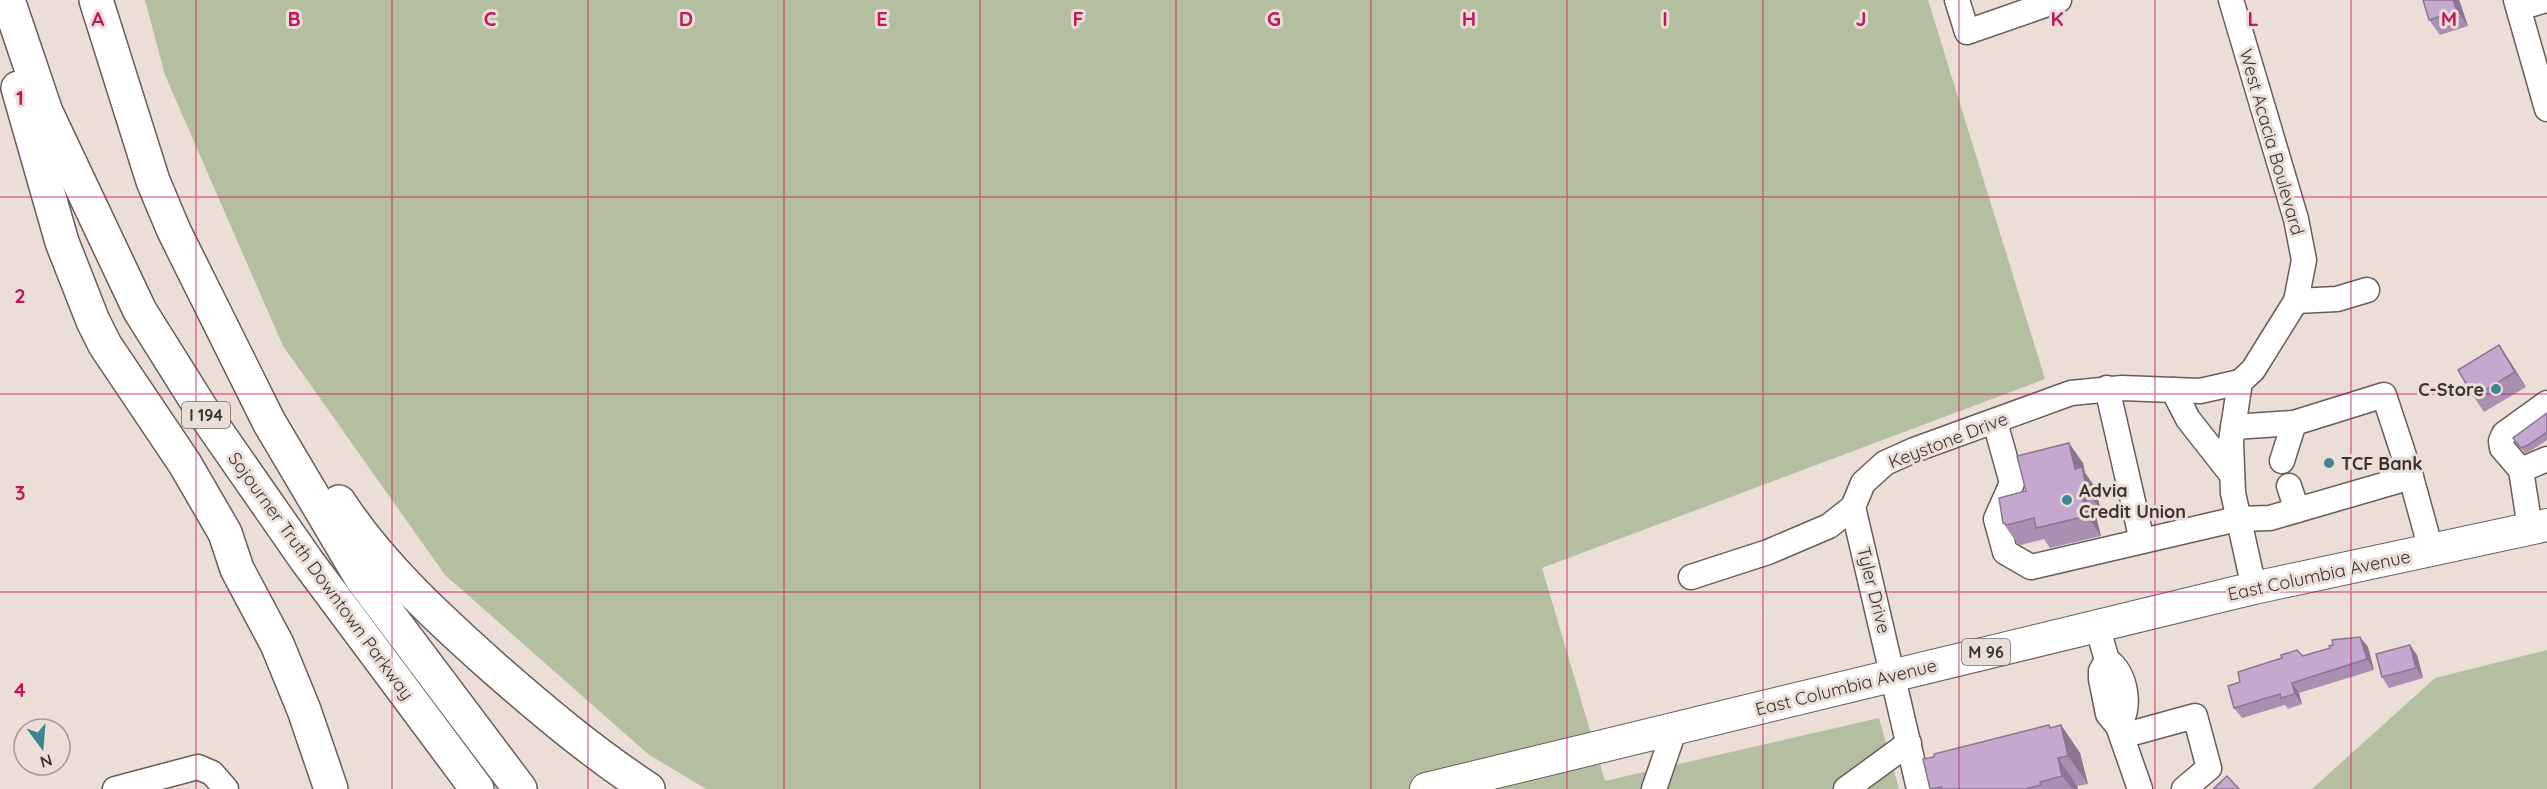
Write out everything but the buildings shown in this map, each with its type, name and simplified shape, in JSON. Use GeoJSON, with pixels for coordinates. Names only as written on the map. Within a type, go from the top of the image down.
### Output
{"type":"FeatureCollection","features":[{"type":"Feature","properties":{"kind":"highway"},"geometry":{"type":"LineString","coordinates":[[3,0],[21,101],[62,242],[83,299],[105,345],[186,464],[225,533],[237,568],[277,644],[300,699],[331,789]]}},
{"type":"Feature","properties":{"kind":"highway","name":"Sojourner Truth Downtown Parkway"},"geometry":{"type":"LineString","coordinates":[[8,0],[46,112],[140,311],[204,412],[306,561],[477,789]]}},
{"type":"Feature","properties":{"kind":"highway","name":"Sojourner Truth Downtown Parkway"},"geometry":{"type":"LineString","coordinates":[[96,0],[153,181],[174,231],[269,422],[362,579],[520,789]]}},
{"type":"Feature","properties":{"kind":"highway"},"geometry":{"type":"LineString","coordinates":[[211,306],[356,528],[394,571],[446,625],[527,696],[611,765],[648,789]]}},
{"type":"Feature","properties":{"kind":"main road","name":"East Columbia Avenue"},"geometry":{"type":"LineString","coordinates":[[1426,789],[2254,588],[2538,526]]}},
{"type":"Feature","properties":{"kind":"street"},"geometry":{"type":"LineString","coordinates":[[1957,0],[1967,32],[2059,0]]}},
{"type":"Feature","properties":{"kind":"street","name":"West Acacia Boulevard"},"geometry":{"type":"LineString","coordinates":[[2231,0],[2296,219],[2304,260],[2296,302],[2253,370],[2240,382]]}},
{"type":"Feature","properties":{"kind":"street"},"geometry":{"type":"LineString","coordinates":[[2546,0],[2518,4],[2547,109]]}},
{"type":"Feature","properties":{"kind":"street"},"geometry":{"type":"LineString","coordinates":[[2296,302],[2337,300],[2367,290]]}},
{"type":"Feature","properties":{"kind":"street"},"geometry":{"type":"LineString","coordinates":[[2240,382],[2233,427],[2232,475],[2237,519],[2254,588]]}},
{"type":"Feature","properties":{"kind":"street","name":"Keystone Drive"},"geometry":{"type":"LineString","coordinates":[[1691,577],[1768,552],[1829,526],[1853,507],[1863,483],[1885,463],[1914,450],[2071,393],[2107,388],[2200,391],[2240,382]]}},
{"type":"Feature","properties":{"kind":"street"},"geometry":{"type":"LineString","coordinates":[[2107,388],[2142,541]]}},
{"type":"Feature","properties":{"kind":"street"},"geometry":{"type":"LineString","coordinates":[[2173,390],[2188,418],[2232,475]]}},
{"type":"Feature","properties":{"kind":"street"},"geometry":{"type":"LineString","coordinates":[[2233,427],[2294,423],[2384,395],[2411,477],[2431,550]]}},
{"type":"Feature","properties":{"kind":"street"},"geometry":{"type":"LineString","coordinates":[[2538,526],[2521,470],[2502,448],[2500,441],[2504,434],[2547,403]]}},
{"type":"Feature","properties":{"kind":"street"},"geometry":{"type":"LineString","coordinates":[[1995,422],[2012,483],[1996,519],[2005,552],[2031,567],[2237,519],[2270,518],[2411,477]]}},
{"type":"Feature","properties":{"kind":"street"},"geometry":{"type":"LineString","coordinates":[[2282,461],[2294,423]]}},
{"type":"Feature","properties":{"kind":"street"},"geometry":{"type":"LineString","coordinates":[[2521,470],[2547,459]]}},
{"type":"Feature","properties":{"kind":"street"},"geometry":{"type":"LineString","coordinates":[[2289,486],[2297,510]]}},
{"type":"Feature","properties":{"kind":"street","name":"Tyler Drive"},"geometry":{"type":"LineString","coordinates":[[1853,507],[1919,789]]}},
{"type":"Feature","properties":{"kind":"street"},"geometry":{"type":"LineString","coordinates":[[2097,626],[2107,660],[2118,668],[2121,675],[2126,711],[2120,731],[2140,789]]}},
{"type":"Feature","properties":{"kind":"street"},"geometry":{"type":"LineString","coordinates":[[2120,731],[2195,716],[2209,768],[2184,789]]}},
{"type":"Feature","properties":{"kind":"street"},"geometry":{"type":"LineString","coordinates":[[1654,789],[1675,728]]}},
{"type":"Feature","properties":{"kind":"street"},"geometry":{"type":"LineString","coordinates":[[1846,789],[1909,743]]}},
{"type":"Feature","properties":{"kind":"street"},"geometry":{"type":"LineString","coordinates":[[115,789],[198,767],[212,773],[226,789]]}},
{"type":"Feature","properties":{"kind":"green space"},"geometry":{"type":"Polygon","coordinates":[[[145,0],[1928,0],[2045,379],[1542,568],[1605,781],[1879,718],[1899,789],[706,789],[648,754],[445,575],[283,346],[165,75],[145,0]]]}},
{"type":"Feature","properties":{"kind":"green space"},"geometry":{"type":"Polygon","coordinates":[[[2547,650],[2547,789],[2312,789],[2435,678],[2547,650]]]}},
{"type":"Feature","properties":{"kind":"place","name":"C-Store"},"geometry":{"type":"Point","coordinates":[2496,389]}},
{"type":"Feature","properties":{"kind":"place","name":"TCF Bank"},"geometry":{"type":"Point","coordinates":[2329,463]}},
{"type":"Feature","properties":{"kind":"place","name":"Advia Credit Union"},"geometry":{"type":"Point","coordinates":[2067,500]}}]}
